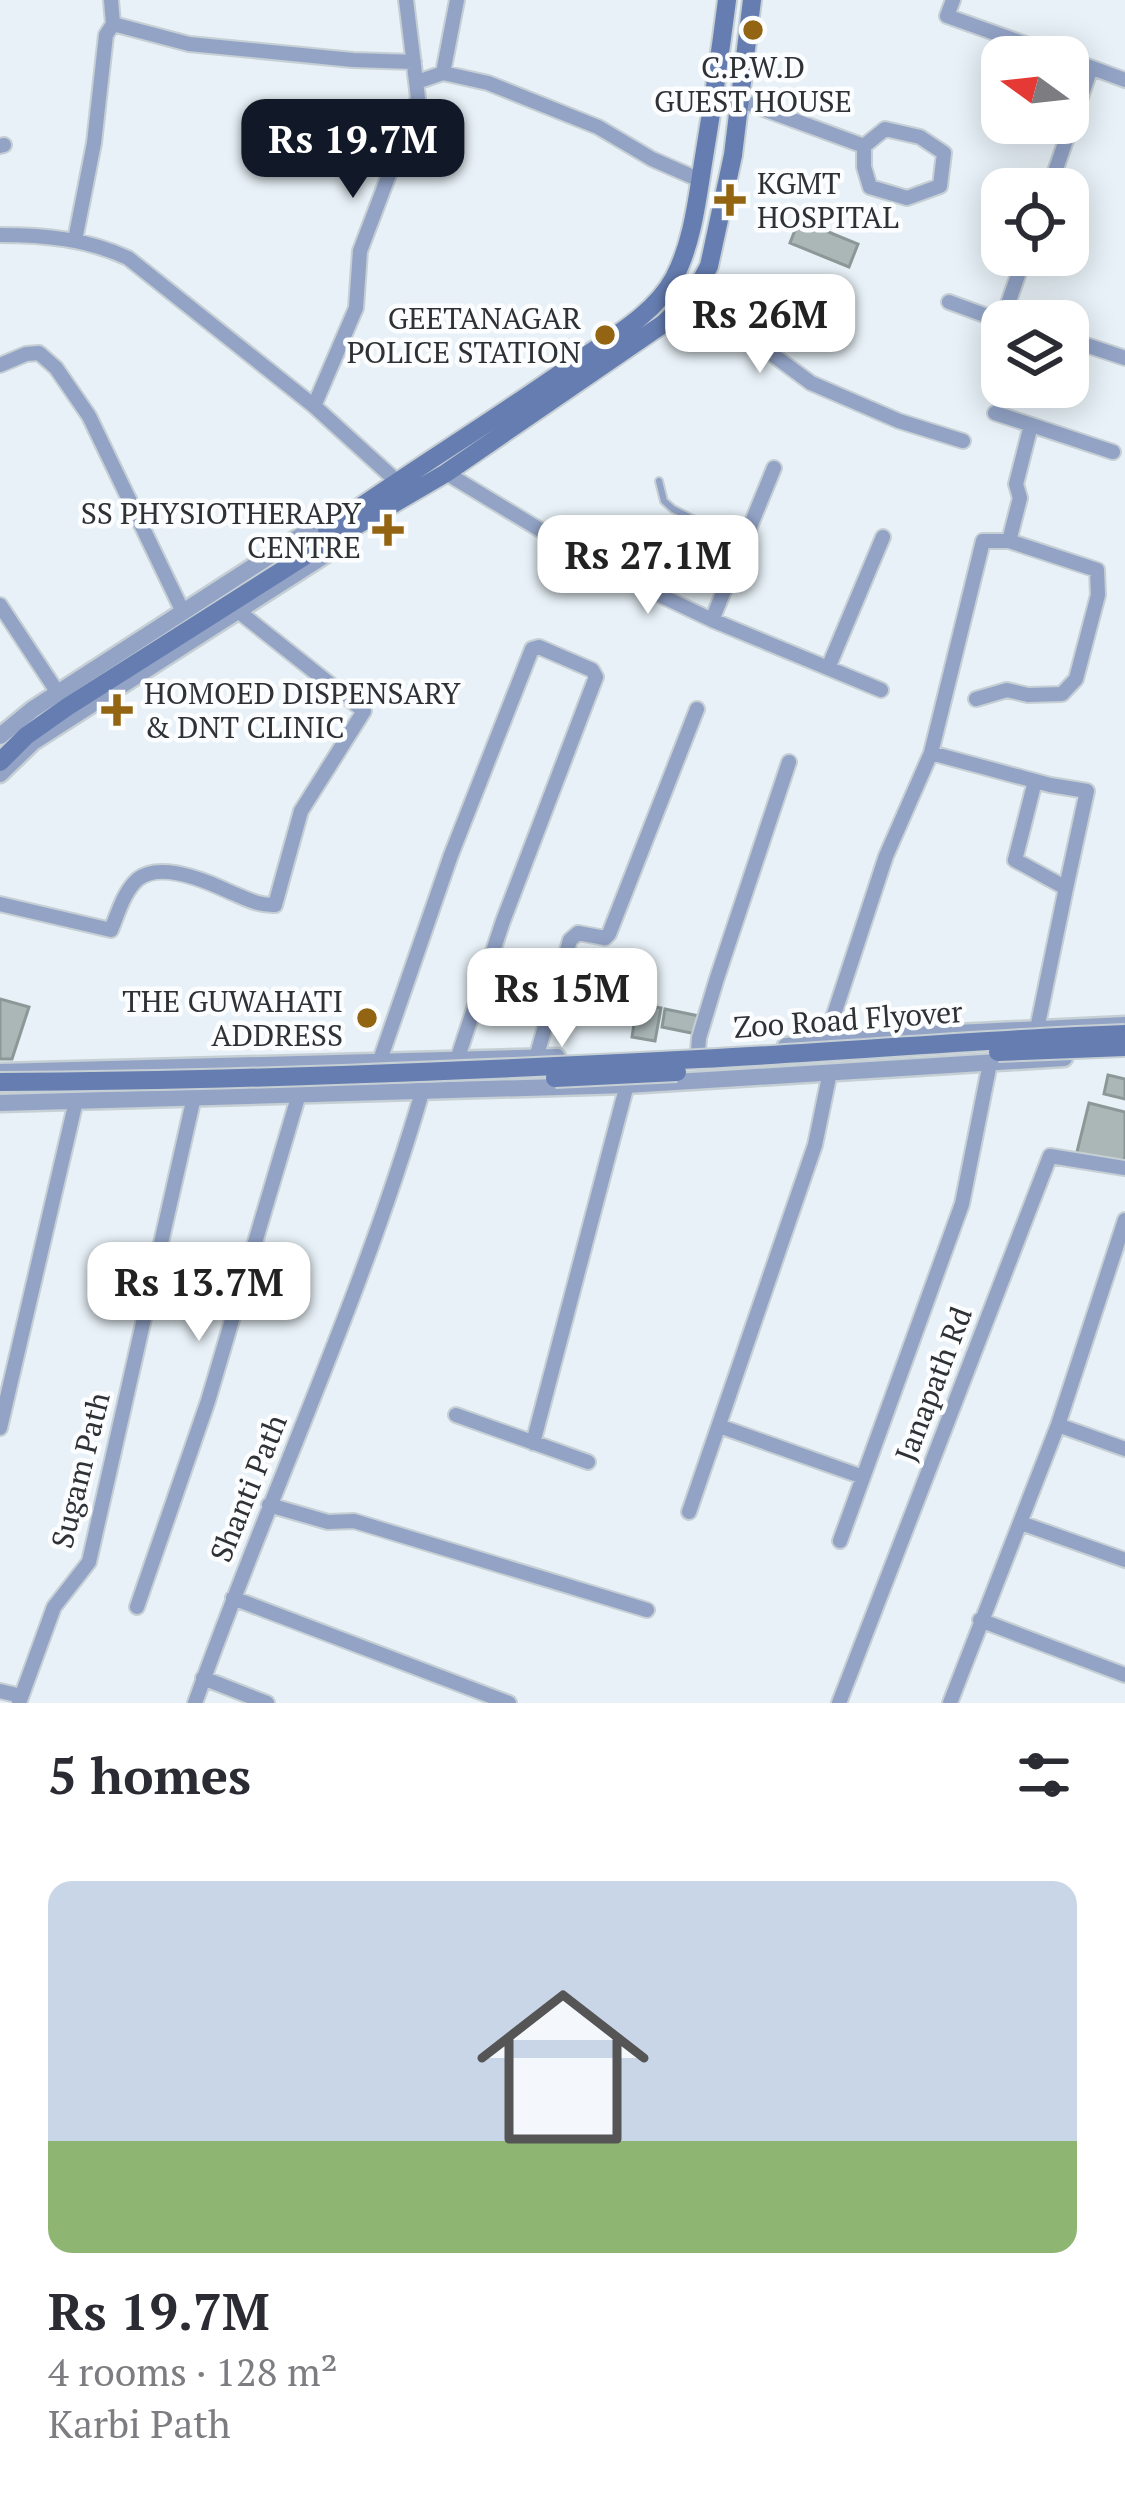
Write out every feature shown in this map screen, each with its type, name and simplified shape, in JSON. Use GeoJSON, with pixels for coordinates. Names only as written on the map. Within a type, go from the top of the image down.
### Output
{"type":"FeatureCollection","features":[{"type":"Feature","properties":{"kind":"main road"},"geometry":{"type":"LineString","coordinates":[[0,749],[62,700],[404,486],[657,301],[682,261],[700,180],[727,0]]}},
{"type":"Feature","properties":{"kind":"main road"},"geometry":{"type":"LineString","coordinates":[[404,486],[446,473],[663,324],[693,296],[709,266],[733,155],[752,0]]}},
{"type":"Feature","properties":{"kind":"main road"},"geometry":{"type":"LineString","coordinates":[[0,762],[67,707],[314,544]]}},
{"type":"Feature","properties":{"kind":"main road","name":"Zoo Road Flyover"},"geometry":{"type":"LineString","coordinates":[[0,1082],[544,1066],[1125,1034]]}},
{"type":"Feature","properties":{"kind":"main road","name":"Zoo Road Flyover"},"geometry":{"type":"LineString","coordinates":[[0,1099],[610,1076],[993,1052],[1125,1051]]}},
{"type":"Feature","properties":{"kind":"street"},"geometry":{"type":"LineString","coordinates":[[76,240],[94,142],[106,35],[113,24],[111,0]]}},
{"type":"Feature","properties":{"kind":"street"},"geometry":{"type":"LineString","coordinates":[[314,406],[356,308],[360,251],[418,98],[406,0]]}},
{"type":"Feature","properties":{"kind":"street"},"geometry":{"type":"LineString","coordinates":[[443,73],[457,0]]}},
{"type":"Feature","properties":{"kind":"street"},"geometry":{"type":"LineString","coordinates":[[953,0],[947,16],[1003,36]]}},
{"type":"Feature","properties":{"kind":"street"},"geometry":{"type":"LineString","coordinates":[[113,24],[189,44],[414,62]]}},
{"type":"Feature","properties":{"kind":"street"},"geometry":{"type":"LineString","coordinates":[[1055,168],[1091,68],[1125,80]]}},
{"type":"Feature","properties":{"kind":"street"},"geometry":{"type":"LineString","coordinates":[[417,82],[443,73],[488,83],[598,127],[700,180]]}},
{"type":"Feature","properties":{"kind":"street"},"geometry":{"type":"LineString","coordinates":[[739,100],[864,146]]}},
{"type":"Feature","properties":{"kind":"street"},"geometry":{"type":"LineString","coordinates":[[886,129],[920,137],[944,153],[940,186],[907,198],[870,187],[864,146],[886,129]]}},
{"type":"Feature","properties":{"kind":"street"},"geometry":{"type":"LineString","coordinates":[[0,235],[76,240],[128,259],[314,406],[404,486]]}},
{"type":"Feature","properties":{"kind":"street"},"geometry":{"type":"LineString","coordinates":[[693,296],[811,383],[899,421],[963,441]]}},
{"type":"Feature","properties":{"kind":"street"},"geometry":{"type":"LineString","coordinates":[[949,302],[981,314]]}},
{"type":"Feature","properties":{"kind":"street"},"geometry":{"type":"LineString","coordinates":[[1089,346],[1125,358]]}},
{"type":"Feature","properties":{"kind":"street"},"geometry":{"type":"LineString","coordinates":[[0,365],[39,353],[56,368],[88,416],[184,611]]}},
{"type":"Feature","properties":{"kind":"street"},"geometry":{"type":"LineString","coordinates":[[994,412],[1113,452]]}},
{"type":"Feature","properties":{"kind":"street"},"geometry":{"type":"LineString","coordinates":[[1009,541],[1020,498],[1016,484],[1031,425]]}},
{"type":"Feature","properties":{"kind":"street"},"geometry":{"type":"LineString","coordinates":[[712,620],[774,469]]}},
{"type":"Feature","properties":{"kind":"street"},"geometry":{"type":"LineString","coordinates":[[446,473],[604,569],[881,690]]}},
{"type":"Feature","properties":{"kind":"street"},"geometry":{"type":"LineString","coordinates":[[0,736],[58,693],[320,524],[347,523],[336,548],[33,742],[0,774]]}},
{"type":"Feature","properties":{"kind":"street"},"geometry":{"type":"LineString","coordinates":[[828,668],[883,537]]}},
{"type":"Feature","properties":{"kind":"street"},"geometry":{"type":"LineString","coordinates":[[825,1042],[886,856],[931,753],[983,541],[1009,541],[1097,570],[1098,595],[1076,679],[1062,694],[1007,690],[976,699]]}},
{"type":"Feature","properties":{"kind":"street"},"geometry":{"type":"LineString","coordinates":[[0,605],[58,693]]}},
{"type":"Feature","properties":{"kind":"street"},"geometry":{"type":"LineString","coordinates":[[0,904],[111,930],[124,898],[139,878],[158,871],[200,878],[262,906],[275,905],[302,811],[364,711],[238,610]]}},
{"type":"Feature","properties":{"kind":"street"},"geometry":{"type":"LineString","coordinates":[[379,1063],[451,855],[532,649],[539,646],[596,676],[503,921],[457,1060]]}},
{"type":"Feature","properties":{"kind":"street"},"geometry":{"type":"LineString","coordinates":[[536,1058],[569,940],[578,933],[605,938],[610,934],[697,709]]}},
{"type":"Feature","properties":{"kind":"street"},"geometry":{"type":"LineString","coordinates":[[931,753],[1087,791],[1036,1029]]}},
{"type":"Feature","properties":{"kind":"street"},"geometry":{"type":"LineString","coordinates":[[698,1052],[789,762]]}},
{"type":"Feature","properties":{"kind":"street"},"geometry":{"type":"LineString","coordinates":[[1035,781],[1015,860],[1066,888]]}},
{"type":"Feature","properties":{"kind":"street"},"geometry":{"type":"LineString","coordinates":[[0,1072],[698,1052],[1125,1024]]}},
{"type":"Feature","properties":{"kind":"street"},"geometry":{"type":"LineString","coordinates":[[0,1099],[76,1101],[627,1085],[1125,1051]]}},
{"type":"Feature","properties":{"kind":"street"},"geometry":{"type":"LineString","coordinates":[[533,1443],[635,1054]]}},
{"type":"Feature","properties":{"kind":"street"},"geometry":{"type":"LineString","coordinates":[[840,1541],[962,1204],[991,1063]]}},
{"type":"Feature","properties":{"kind":"street"},"geometry":{"type":"LineString","coordinates":[[689,1512],[815,1144],[830,1072]]}},
{"type":"Feature","properties":{"kind":"street","name":"Shanti Path"},"geometry":{"type":"LineString","coordinates":[[194,1703],[396,1181],[423,1089]]}},
{"type":"Feature","properties":{"kind":"street"},"geometry":{"type":"LineString","coordinates":[[137,1607],[208,1402],[298,1094]]}},
{"type":"Feature","properties":{"kind":"street","name":"Sugam Path"},"geometry":{"type":"LineString","coordinates":[[20,1700],[54,1606],[89,1562],[194,1096]]}},
{"type":"Feature","properties":{"kind":"street"},"geometry":{"type":"LineString","coordinates":[[0,1428],[76,1101]]}},
{"type":"Feature","properties":{"kind":"street","name":"Janapath Rd"},"geometry":{"type":"LineString","coordinates":[[839,1703],[1050,1156],[1125,1168]]}},
{"type":"Feature","properties":{"kind":"street"},"geometry":{"type":"LineString","coordinates":[[950,1703],[1058,1425],[1125,1220]]}},
{"type":"Feature","properties":{"kind":"street"},"geometry":{"type":"LineString","coordinates":[[456,1415],[588,1462]]}},
{"type":"Feature","properties":{"kind":"street"},"geometry":{"type":"LineString","coordinates":[[1058,1425],[1125,1449]]}},
{"type":"Feature","properties":{"kind":"street"},"geometry":{"type":"LineString","coordinates":[[719,1426],[863,1477]]}},
{"type":"Feature","properties":{"kind":"street"},"geometry":{"type":"LineString","coordinates":[[269,1505],[328,1522],[354,1521],[647,1610]]}},
{"type":"Feature","properties":{"kind":"street"},"geometry":{"type":"LineString","coordinates":[[1021,1523],[1125,1560]]}},
{"type":"Feature","properties":{"kind":"street"},"geometry":{"type":"LineString","coordinates":[[232,1598],[509,1703]]}},
{"type":"Feature","properties":{"kind":"street"},"geometry":{"type":"LineString","coordinates":[[980,1620],[1125,1675]]}},
{"type":"Feature","properties":{"kind":"street"},"geometry":{"type":"LineString","coordinates":[[203,1678],[267,1703]]}},
{"type":"Feature","properties":{"kind":"street"},"geometry":{"type":"LineString","coordinates":[[0,1691],[20,1700]]}},
{"type":"Feature","properties":{"kind":"lane"},"geometry":{"type":"LineString","coordinates":[[659,481],[664,501],[673,509],[743,544]]}},
{"type":"Feature","properties":{"kind":"building"},"geometry":{"type":"Polygon","coordinates":[[[799,220],[858,244],[849,267],[790,243],[799,220]]]}},
{"type":"Feature","properties":{"kind":"building"},"geometry":{"type":"Polygon","coordinates":[[[0,999],[29,1007],[12,1059],[0,1059],[0,999]]]}},
{"type":"Feature","properties":{"kind":"building"},"geometry":{"type":"Polygon","coordinates":[[[637,1004],[661,1008],[655,1041],[632,1037],[637,1004]]]}},
{"type":"Feature","properties":{"kind":"building"},"geometry":{"type":"Polygon","coordinates":[[[665,1009],[699,1016],[696,1034],[662,1027],[665,1009]]]}},
{"type":"Feature","properties":{"kind":"building"},"geometry":{"type":"Polygon","coordinates":[[[1108,1075],[1125,1079],[1125,1099],[1104,1094],[1108,1075]]]}},
{"type":"Feature","properties":{"kind":"building"},"geometry":{"type":"Polygon","coordinates":[[[1089,1103],[1125,1112],[1122,1167],[1076,1156],[1089,1103]]]}},
{"type":"Feature","properties":{"kind":"place","name":"C.P.W.D GUEST HOUSE"},"geometry":{"type":"Point","coordinates":[753,30]}},
{"type":"Feature","properties":{"kind":"place","name":"KGMT HOSPITAL"},"geometry":{"type":"Point","coordinates":[730,200]}},
{"type":"Feature","properties":{"kind":"place","name":"GEETANAGAR POLICE STATION"},"geometry":{"type":"Point","coordinates":[605,335]}},
{"type":"Feature","properties":{"kind":"place","name":"SS PHYSIOTHERAPY CENTRE"},"geometry":{"type":"Point","coordinates":[388,530]}},
{"type":"Feature","properties":{"kind":"place","name":"HOMOED DISPENSARY & DNT CLINIC"},"geometry":{"type":"Point","coordinates":[117,710]}},
{"type":"Feature","properties":{"kind":"place","name":"THE GUWAHATI ADDRESS"},"geometry":{"type":"Point","coordinates":[367,1018]}}]}
